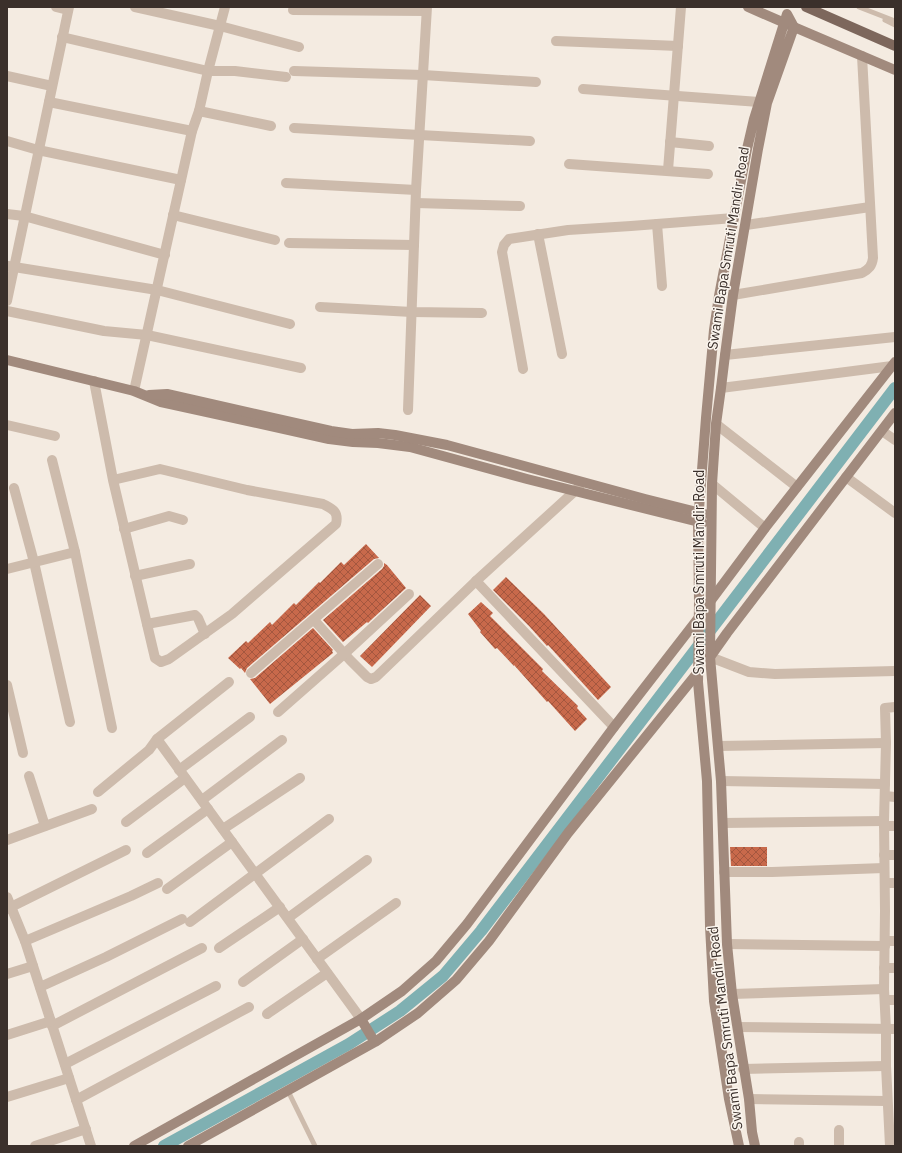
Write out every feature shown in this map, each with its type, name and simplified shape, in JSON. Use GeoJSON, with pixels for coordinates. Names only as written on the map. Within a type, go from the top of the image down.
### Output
{"type":"FeatureCollection","features":[{"type":"Feature","properties":{"kind":"main road"},"geometry":{"type":"LineString","coordinates":[[806,7],[895,46]]}},
{"type":"Feature","properties":{"kind":"street"},"geometry":{"type":"LineString","coordinates":[[7,301],[10,266],[24,216],[69,8],[56,7]]}},
{"type":"Feature","properties":{"kind":"street"},"geometry":{"type":"LineString","coordinates":[[135,7],[220,26],[299,47]]}},
{"type":"Feature","properties":{"kind":"street"},"geometry":{"type":"LineString","coordinates":[[134,391],[192,131],[199,111],[225,7]]}},
{"type":"Feature","properties":{"kind":"street"},"geometry":{"type":"LineString","coordinates":[[668,170],[681,7]]}},
{"type":"Feature","properties":{"kind":"street"},"geometry":{"type":"LineString","coordinates":[[748,7],[785,15],[794,27],[895,70]]}},
{"type":"Feature","properties":{"kind":"street"},"geometry":{"type":"LineString","coordinates":[[293,10],[427,9],[416,190],[408,410]]}},
{"type":"Feature","properties":{"kind":"street"},"geometry":{"type":"LineString","coordinates":[[739,1146],[729,1098],[714,1001],[710,926],[707,781],[698,682],[698,517],[714,330],[719,296],[754,119],[785,15]]}},
{"type":"Feature","properties":{"kind":"street","name":"Swami Bapa Smruti Mandir Road"},"geometry":{"type":"LineString","coordinates":[[755,1146],[732,994],[727,944],[721,781],[710,657],[710,520],[716,424],[733,295],[767,103],[794,27]]}},
{"type":"Feature","properties":{"kind":"street"},"geometry":{"type":"LineString","coordinates":[[62,37],[208,71],[290,74],[423,75],[536,82]]}},
{"type":"Feature","properties":{"kind":"street"},"geometry":{"type":"LineString","coordinates":[[556,41],[678,46]]}},
{"type":"Feature","properties":{"kind":"street"},"geometry":{"type":"LineString","coordinates":[[733,295],[862,273],[869,269],[872,265],[873,258],[862,56]]}},
{"type":"Feature","properties":{"kind":"street"},"geometry":{"type":"LineString","coordinates":[[7,76],[52,86]]}},
{"type":"Feature","properties":{"kind":"street"},"geometry":{"type":"LineString","coordinates":[[583,89],[759,102]]}},
{"type":"Feature","properties":{"kind":"street"},"geometry":{"type":"LineString","coordinates":[[49,102],[192,131]]}},
{"type":"Feature","properties":{"kind":"street"},"geometry":{"type":"LineString","coordinates":[[199,111],[271,126]]}},
{"type":"Feature","properties":{"kind":"street"},"geometry":{"type":"LineString","coordinates":[[294,128],[530,141]]}},
{"type":"Feature","properties":{"kind":"street"},"geometry":{"type":"LineString","coordinates":[[7,142],[38,150],[181,180]]}},
{"type":"Feature","properties":{"kind":"street"},"geometry":{"type":"LineString","coordinates":[[670,142],[709,146]]}},
{"type":"Feature","properties":{"kind":"street"},"geometry":{"type":"LineString","coordinates":[[569,164],[708,174]]}},
{"type":"Feature","properties":{"kind":"street"},"geometry":{"type":"LineString","coordinates":[[286,183],[416,190]]}},
{"type":"Feature","properties":{"kind":"street"},"geometry":{"type":"LineString","coordinates":[[416,203],[520,206]]}},
{"type":"Feature","properties":{"kind":"street"},"geometry":{"type":"LineString","coordinates":[[746,224],[870,207]]}},
{"type":"Feature","properties":{"kind":"street"},"geometry":{"type":"LineString","coordinates":[[7,214],[24,216],[165,255]]}},
{"type":"Feature","properties":{"kind":"street"},"geometry":{"type":"LineString","coordinates":[[173,215],[275,240]]}},
{"type":"Feature","properties":{"kind":"street"},"geometry":{"type":"LineString","coordinates":[[523,369],[502,252],[504,245],[509,239],[568,230],[734,218]]}},
{"type":"Feature","properties":{"kind":"street"},"geometry":{"type":"LineString","coordinates":[[657,224],[662,286]]}},
{"type":"Feature","properties":{"kind":"street"},"geometry":{"type":"LineString","coordinates":[[538,234],[562,354]]}},
{"type":"Feature","properties":{"kind":"street"},"geometry":{"type":"LineString","coordinates":[[289,243],[414,245]]}},
{"type":"Feature","properties":{"kind":"street"},"geometry":{"type":"LineString","coordinates":[[10,266],[157,290],[290,324]]}},
{"type":"Feature","properties":{"kind":"street"},"geometry":{"type":"LineString","coordinates":[[320,307],[412,312],[482,313]]}},
{"type":"Feature","properties":{"kind":"street"},"geometry":{"type":"LineString","coordinates":[[7,311],[104,331],[147,335],[301,368]]}},
{"type":"Feature","properties":{"kind":"street"},"geometry":{"type":"LineString","coordinates":[[725,354],[895,337]]}},
{"type":"Feature","properties":{"kind":"street"},"geometry":{"type":"LineString","coordinates":[[7,360],[134,391],[161,402],[329,439],[358,438],[378,443],[410,447],[527,479],[579,486],[710,520]]}},
{"type":"Feature","properties":{"kind":"street"},"geometry":{"type":"LineString","coordinates":[[721,388],[893,364]]}},
{"type":"Feature","properties":{"kind":"street"},"geometry":{"type":"LineString","coordinates":[[134,1146],[361,1019],[402,991],[436,961],[467,924],[765,528],[893,364]]}},
{"type":"Feature","properties":{"kind":"street"},"geometry":{"type":"LineString","coordinates":[[94,381],[113,480],[135,576],[155,658],[161,662],[169,660],[232,614],[336,524],[337,518],[334,510],[323,504],[247,490],[160,469],[113,480]]}},
{"type":"Feature","properties":{"kind":"street"},"geometry":{"type":"LineString","coordinates":[[188,1146],[375,1042],[418,1013],[456,980],[489,940],[568,834],[710,657],[895,413]]}},
{"type":"Feature","properties":{"kind":"street"},"geometry":{"type":"LineString","coordinates":[[716,424],[797,487]]}},
{"type":"Feature","properties":{"kind":"street"},"geometry":{"type":"LineString","coordinates":[[7,426],[55,436]]}},
{"type":"Feature","properties":{"kind":"street"},"geometry":{"type":"LineString","coordinates":[[882,431],[895,440]]}},
{"type":"Feature","properties":{"kind":"street"},"geometry":{"type":"LineString","coordinates":[[52,460],[75,552],[112,728]]}},
{"type":"Feature","properties":{"kind":"street"},"geometry":{"type":"LineString","coordinates":[[846,477],[895,513]]}},
{"type":"Feature","properties":{"kind":"street"},"geometry":{"type":"LineString","coordinates":[[712,484],[765,528]]}},
{"type":"Feature","properties":{"kind":"street"},"geometry":{"type":"LineString","coordinates":[[314,620],[344,654],[367,677],[371,679],[380,673],[476,581],[579,486]]}},
{"type":"Feature","properties":{"kind":"street"},"geometry":{"type":"LineString","coordinates":[[14,488],[34,562],[70,722]]}},
{"type":"Feature","properties":{"kind":"street"},"geometry":{"type":"LineString","coordinates":[[124,529],[169,516],[183,520]]}},
{"type":"Feature","properties":{"kind":"street"},"geometry":{"type":"LineString","coordinates":[[7,568],[75,552]]}},
{"type":"Feature","properties":{"kind":"street"},"geometry":{"type":"LineString","coordinates":[[135,576],[190,564]]}},
{"type":"Feature","properties":{"kind":"street"},"geometry":{"type":"LineString","coordinates":[[251,673],[378,564]]}},
{"type":"Feature","properties":{"kind":"street"},"geometry":{"type":"LineString","coordinates":[[476,581],[614,727]]}},
{"type":"Feature","properties":{"kind":"street"},"geometry":{"type":"LineString","coordinates":[[278,712],[344,654],[408,594]]}},
{"type":"Feature","properties":{"kind":"street"},"geometry":{"type":"LineString","coordinates":[[147,624],[194,615],[197,616],[205,634]]}},
{"type":"Feature","properties":{"kind":"street"},"geometry":{"type":"LineString","coordinates":[[710,657],[749,672],[775,674],[895,671]]}},
{"type":"Feature","properties":{"kind":"street"},"geometry":{"type":"LineString","coordinates":[[98,792],[149,750],[157,739],[229,682]]}},
{"type":"Feature","properties":{"kind":"street"},"geometry":{"type":"LineString","coordinates":[[7,685],[23,753]]}},
{"type":"Feature","properties":{"kind":"street"},"geometry":{"type":"LineString","coordinates":[[890,1146],[889,1061],[891,1029],[890,1000],[884,989],[884,968],[888,943],[890,883],[884,868],[884,796],[885,784],[890,766],[889,740],[885,708],[895,707]]}},
{"type":"Feature","properties":{"kind":"street"},"geometry":{"type":"LineString","coordinates":[[126,822],[250,717]]}},
{"type":"Feature","properties":{"kind":"street"},"geometry":{"type":"LineString","coordinates":[[157,739],[361,1019],[375,1042]]}},
{"type":"Feature","properties":{"kind":"street"},"geometry":{"type":"LineString","coordinates":[[202,800],[282,740]]}},
{"type":"Feature","properties":{"kind":"street"},"geometry":{"type":"LineString","coordinates":[[718,746],[889,740]]}},
{"type":"Feature","properties":{"kind":"street"},"geometry":{"type":"LineString","coordinates":[[29,776],[44,826]]}},
{"type":"Feature","properties":{"kind":"street"},"geometry":{"type":"LineString","coordinates":[[223,829],[300,778]]}},
{"type":"Feature","properties":{"kind":"street"},"geometry":{"type":"LineString","coordinates":[[721,781],[885,784]]}},
{"type":"Feature","properties":{"kind":"street"},"geometry":{"type":"LineString","coordinates":[[884,796],[895,796]]}},
{"type":"Feature","properties":{"kind":"street"},"geometry":{"type":"LineString","coordinates":[[7,840],[92,809]]}},
{"type":"Feature","properties":{"kind":"street"},"geometry":{"type":"LineString","coordinates":[[147,854],[208,809]]}},
{"type":"Feature","properties":{"kind":"street"},"geometry":{"type":"LineString","coordinates":[[40,987],[186,921],[255,874],[329,819]]}},
{"type":"Feature","properties":{"kind":"street"},"geometry":{"type":"LineString","coordinates":[[723,823],[884,824],[895,826]]}},
{"type":"Feature","properties":{"kind":"street"},"geometry":{"type":"LineString","coordinates":[[167,889],[232,842]]}},
{"type":"Feature","properties":{"kind":"street"},"geometry":{"type":"LineString","coordinates":[[9,909],[126,850]]}},
{"type":"Feature","properties":{"kind":"street"},"geometry":{"type":"LineString","coordinates":[[884,855],[895,855]]}},
{"type":"Feature","properties":{"kind":"street"},"geometry":{"type":"LineString","coordinates":[[288,918],[367,860]]}},
{"type":"Feature","properties":{"kind":"street"},"geometry":{"type":"LineString","coordinates":[[724,872],[884,868]]}},
{"type":"Feature","properties":{"kind":"street"},"geometry":{"type":"LineString","coordinates":[[25,941],[158,883]]}},
{"type":"Feature","properties":{"kind":"street"},"geometry":{"type":"LineString","coordinates":[[7,897],[9,909],[25,941],[91,1146]]}},
{"type":"Feature","properties":{"kind":"street"},"geometry":{"type":"LineString","coordinates":[[317,959],[396,903]]}},
{"type":"Feature","properties":{"kind":"street"},"geometry":{"type":"LineString","coordinates":[[218,948],[280,907]]}},
{"type":"Feature","properties":{"kind":"street"},"geometry":{"type":"LineString","coordinates":[[243,982],[303,939]]}},
{"type":"Feature","properties":{"kind":"street"},"geometry":{"type":"LineString","coordinates":[[727,944],[888,943]]}},
{"type":"Feature","properties":{"kind":"street"},"geometry":{"type":"LineString","coordinates":[[7,1035],[52,1024],[202,948]]}},
{"type":"Feature","properties":{"kind":"street"},"geometry":{"type":"LineString","coordinates":[[7,974],[33,966]]}},
{"type":"Feature","properties":{"kind":"street"},"geometry":{"type":"LineString","coordinates":[[884,968],[895,968]]}},
{"type":"Feature","properties":{"kind":"street"},"geometry":{"type":"LineString","coordinates":[[267,1014],[327,972]]}},
{"type":"Feature","properties":{"kind":"street"},"geometry":{"type":"LineString","coordinates":[[65,1064],[216,986]]}},
{"type":"Feature","properties":{"kind":"street"},"geometry":{"type":"LineString","coordinates":[[732,994],[884,989]]}},
{"type":"Feature","properties":{"kind":"street"},"geometry":{"type":"LineString","coordinates":[[76,1100],[249,1007]]}},
{"type":"Feature","properties":{"kind":"street"},"geometry":{"type":"LineString","coordinates":[[738,1027],[891,1029]]}},
{"type":"Feature","properties":{"kind":"street"},"geometry":{"type":"LineString","coordinates":[[743,1068],[889,1061]]}},
{"type":"Feature","properties":{"kind":"street"},"geometry":{"type":"LineString","coordinates":[[7,1097],[69,1078]]}},
{"type":"Feature","properties":{"kind":"street"},"geometry":{"type":"LineString","coordinates":[[749,1100],[890,1096]]}},
{"type":"Feature","properties":{"kind":"street"},"geometry":{"type":"LineString","coordinates":[[35,1146],[86,1129]]}},
{"type":"Feature","properties":{"kind":"street"},"geometry":{"type":"LineString","coordinates":[[839,1130],[839,1146]]}},
{"type":"Feature","properties":{"kind":"lane"},"geometry":{"type":"LineString","coordinates":[[859,7],[895,21]]}},
{"type":"Feature","properties":{"kind":"lane"},"geometry":{"type":"LineString","coordinates":[[866,10],[895,26]]}},
{"type":"Feature","properties":{"kind":"lane"},"geometry":{"type":"LineString","coordinates":[[288,1091],[314,1146]]}},
{"type":"Feature","properties":{"kind":"building"},"geometry":{"type":"Polygon","coordinates":[[[366,544],[379,558],[374,559],[247,668],[245,673],[228,658],[246,641],[248,643],[270,622],[272,625],[294,603],[296,605],[341,562],[344,565],[366,544]]]}},
{"type":"Feature","properties":{"kind":"building"},"geometry":{"type":"Polygon","coordinates":[[[384,563],[406,588],[368,623],[367,622],[343,642],[323,620],[382,569],[384,563]]]}},
{"type":"Feature","properties":{"kind":"building"},"geometry":{"type":"Polygon","coordinates":[[[506,577],[544,614],[611,687],[598,700],[548,645],[547,646],[493,590],[506,577]]]}},
{"type":"Feature","properties":{"kind":"building"},"geometry":{"type":"Polygon","coordinates":[[[420,595],[431,606],[372,667],[360,656],[420,595]]]}},
{"type":"Feature","properties":{"kind":"building"},"geometry":{"type":"Polygon","coordinates":[[[481,602],[493,613],[490,616],[543,669],[542,671],[578,706],[577,708],[587,719],[575,731],[514,665],[497,648],[495,649],[480,632],[481,631],[468,614],[481,602]]]}},
{"type":"Feature","properties":{"kind":"building"},"geometry":{"type":"Polygon","coordinates":[[[313,628],[333,650],[333,653],[270,704],[250,679],[255,678],[313,628]]]}},
{"type":"Feature","properties":{"kind":"building"},"geometry":{"type":"Polygon","coordinates":[[[730,847],[767,847],[767,866],[731,866],[730,847]]]}},
{"type":"Feature","properties":{"kind":"waterway"},"geometry":{"type":"LineString","coordinates":[[164,1146],[349,1044],[400,1011],[443,976],[481,931],[895,388]]}}]}
